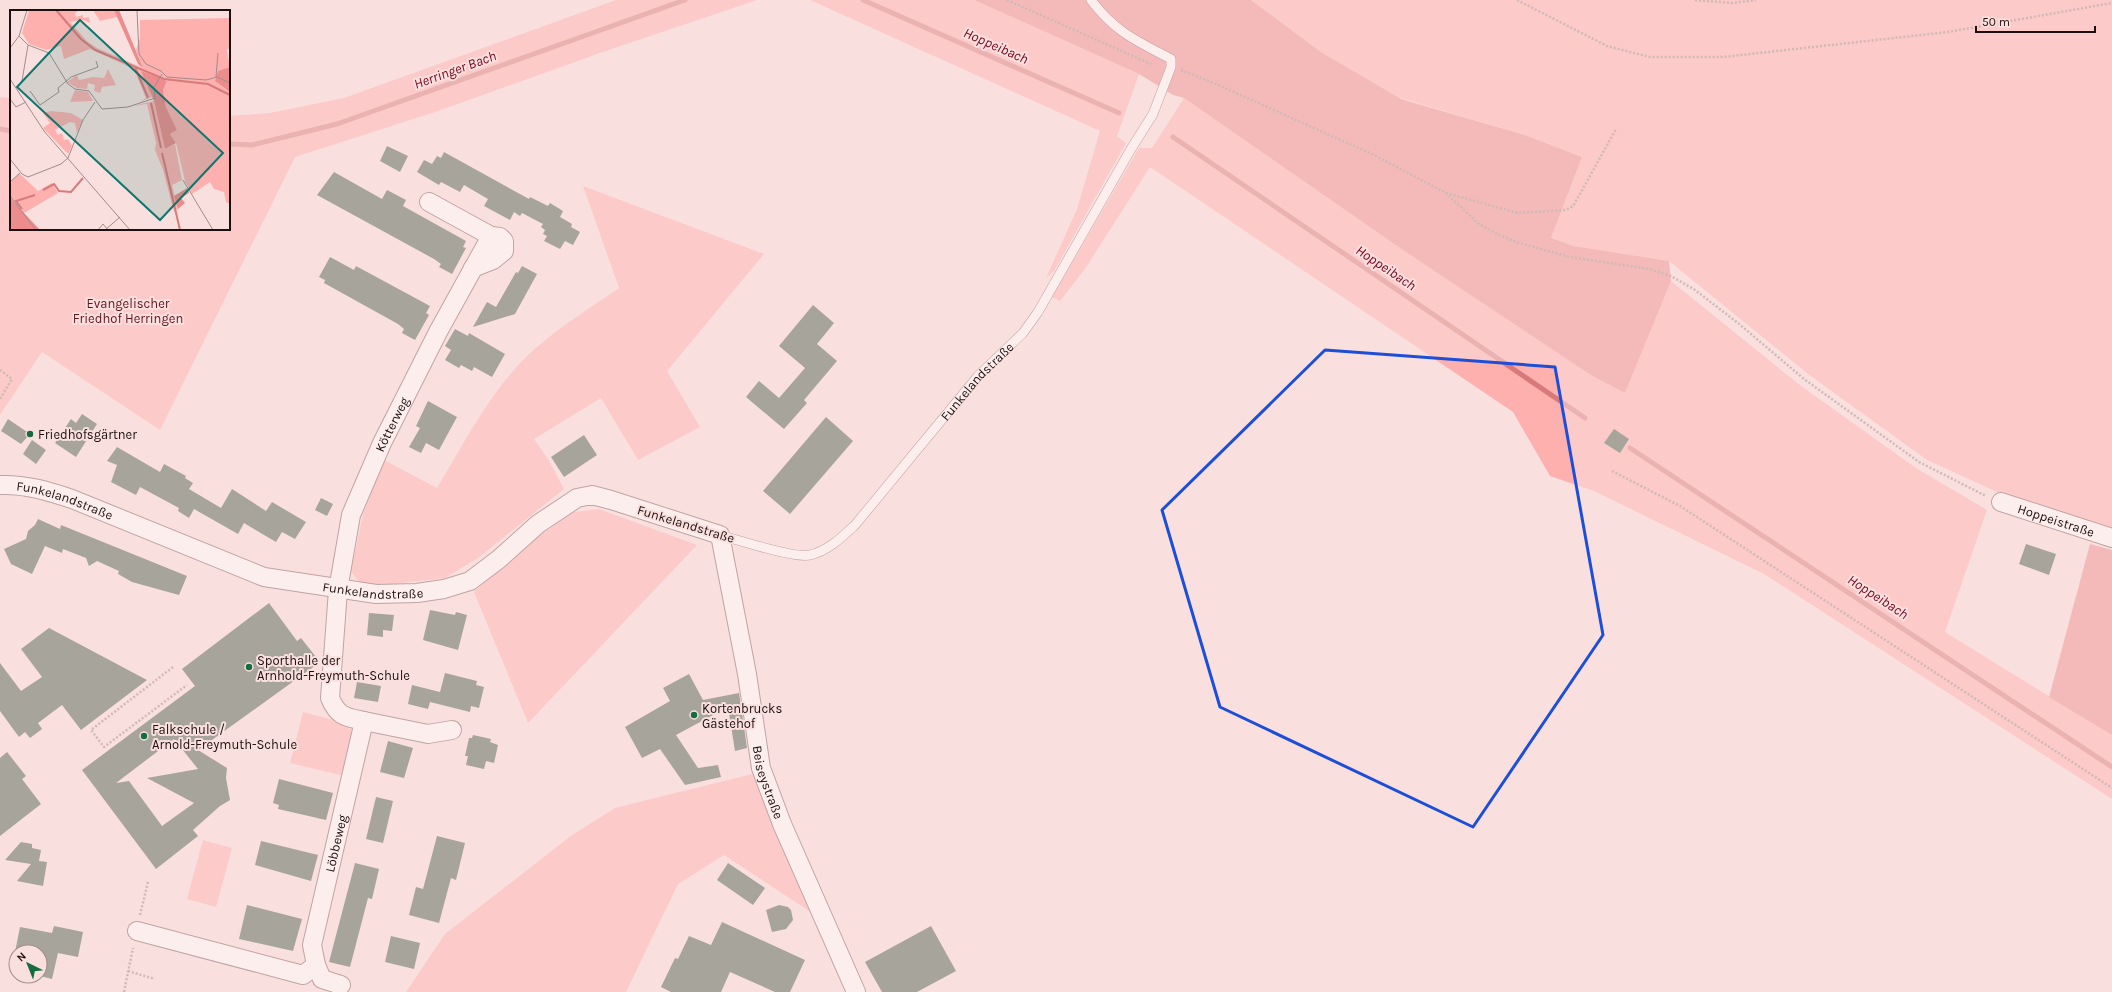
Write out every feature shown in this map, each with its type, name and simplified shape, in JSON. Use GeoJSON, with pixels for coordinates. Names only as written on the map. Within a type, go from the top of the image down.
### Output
{"type":"FeatureCollection","features":[{"type":"Feature","properties":{"kind":"street","name":"Kötterweg"},"geometry":{"type":"LineString","coordinates":[[338,590],[351,515],[360,491],[438,332],[491,236],[429,202]]}},
{"type":"Feature","properties":{"kind":"street","name":"Funkelandstraße"},"geometry":{"type":"LineString","coordinates":[[0,485],[43,489],[72,499],[264,577],[338,590],[376,594],[417,593],[444,589],[470,580],[499,559],[538,524],[577,498],[592,495],[680,521],[720,536]]}},
{"type":"Feature","properties":{"kind":"street","name":"Hoppeistraße"},"geometry":{"type":"LineString","coordinates":[[2001,502],[2112,538]]}},
{"type":"Feature","properties":{"kind":"street","name":"Beiseystraße"},"geometry":{"type":"LineString","coordinates":[[720,536],[748,674],[761,768],[782,824],[856,992]]}},
{"type":"Feature","properties":{"kind":"street"},"geometry":{"type":"LineString","coordinates":[[338,590],[330,698],[334,709],[344,717],[428,734],[452,730]]}},
{"type":"Feature","properties":{"kind":"street","name":"Löbbeweg"},"geometry":{"type":"LineString","coordinates":[[341,985],[322,979],[316,966],[312,945],[364,721]]}},
{"type":"Feature","properties":{"kind":"street"},"geometry":{"type":"LineString","coordinates":[[137,931],[303,975],[316,966]]}},
{"type":"Feature","properties":{"kind":"lane"},"geometry":{"type":"LineString","coordinates":[[1091,0],[1104,17],[1125,36],[1171,59],[1170,69]]}},
{"type":"Feature","properties":{"kind":"lane","name":"Funkelandstraße"},"geometry":{"type":"LineString","coordinates":[[720,536],[786,553],[809,556],[837,542],[855,525],[978,376],[1022,334],[1034,317],[1153,114],[1170,69]]}},
{"type":"Feature","properties":{"kind":"path"},"geometry":{"type":"LineString","coordinates":[[1007,0],[1170,69],[1216,84],[1367,152],[1446,192],[1518,213],[1566,210],[1573,206],[1616,129]]}},
{"type":"Feature","properties":{"kind":"path"},"geometry":{"type":"LineString","coordinates":[[1517,0],[1607,46],[1650,57],[1723,57],[1948,32],[2112,2]]}},
{"type":"Feature","properties":{"kind":"path"},"geometry":{"type":"LineString","coordinates":[[1696,0],[1732,3],[1756,0]]}},
{"type":"Feature","properties":{"kind":"path"},"geometry":{"type":"LineString","coordinates":[[1446,192],[1479,224],[1497,234],[1519,243],[1570,257],[1649,269],[1671,276],[1695,290],[1738,323],[1804,379],[1919,462],[1994,500],[2001,502]]}},
{"type":"Feature","properties":{"kind":"path"},"geometry":{"type":"LineString","coordinates":[[0,370],[12,379],[0,399]]}},
{"type":"Feature","properties":{"kind":"path"},"geometry":{"type":"LineString","coordinates":[[1612,471],[1680,506],[2112,788]]}},
{"type":"Feature","properties":{"kind":"path"},"geometry":{"type":"LineString","coordinates":[[173,667],[91,730],[104,747],[186,685]]}},
{"type":"Feature","properties":{"kind":"path"},"geometry":{"type":"LineString","coordinates":[[128,971],[155,979]]}},
{"type":"Feature","properties":{"kind":"highlighted area"},"geometry":{"type":"Polygon","coordinates":[[[1325,350],[1555,367],[1603,635],[1473,827],[1220,707],[1162,510],[1325,350]]]}},
{"type":"Feature","properties":{"kind":"green space","name":"Evangelischer Friedhof Herringen"},"geometry":{"type":"Polygon","coordinates":[[[616,0],[757,0],[600,53],[435,112],[295,157],[160,430],[42,352],[0,415],[0,97],[10,98],[10,230],[230,230],[230,116],[270,113],[344,98],[616,0]]]}},
{"type":"Feature","properties":{"kind":"green space"},"geometry":{"type":"Polygon","coordinates":[[[810,0],[974,0],[1139,74],[1117,136],[1126,143],[1054,271],[1046,278],[1077,209],[1100,131],[810,0]]]}},
{"type":"Feature","properties":{"kind":"green space"},"geometry":{"type":"Polygon","coordinates":[[[1251,0],[2112,0],[2112,531],[2019,502],[1927,460],[1808,374],[1669,261],[1574,246],[1551,238],[1582,157],[1525,135],[1397,97],[1321,52],[1251,0]]]}},
{"type":"Feature","properties":{"kind":"green space"},"geometry":{"type":"Polygon","coordinates":[[[1184,98],[1397,246],[1625,393],[1671,281],[1801,386],[1916,468],[1987,510],[1945,632],[2112,735],[2112,799],[1764,574],[1594,491],[1550,476],[1513,412],[1150,167],[1085,269],[1060,301],[1052,297],[1139,148],[1152,148],[1184,98]]]}},
{"type":"Feature","properties":{"kind":"green space"},"geometry":{"type":"Polygon","coordinates":[[[583,186],[764,254],[667,371],[700,427],[638,460],[601,398],[534,439],[548,459],[564,489],[478,558],[445,578],[393,584],[362,585],[351,572],[363,514],[384,460],[437,488],[489,403],[513,371],[526,357],[548,338],[619,288],[583,186]]]}},
{"type":"Feature","properties":{"kind":"green space"},"geometry":{"type":"Polygon","coordinates":[[[599,509],[697,545],[528,723],[474,592],[536,538],[574,512],[599,509]]]}},
{"type":"Feature","properties":{"kind":"green space"},"geometry":{"type":"Polygon","coordinates":[[[303,712],[341,722],[351,730],[354,738],[346,771],[340,775],[290,763],[303,712]]]}},
{"type":"Feature","properties":{"kind":"green space"},"geometry":{"type":"Polygon","coordinates":[[[760,772],[812,913],[724,855],[678,884],[626,992],[406,992],[445,934],[572,835],[615,808],[760,772]]]}},
{"type":"Feature","properties":{"kind":"green space"},"geometry":{"type":"Polygon","coordinates":[[[203,840],[232,848],[216,907],[187,899],[203,840]]]}},
{"type":"Feature","properties":{"kind":"shaded area"},"geometry":{"type":"Polygon","coordinates":[[[974,0],[1251,0],[1321,52],[1401,99],[1525,135],[1582,157],[1551,238],[1574,246],[1669,261],[1671,281],[1625,393],[1591,375],[1397,246],[1184,98],[1173,95],[1139,74],[974,0]]]}},
{"type":"Feature","properties":{"kind":"shaded area"},"geometry":{"type":"Polygon","coordinates":[[[2090,544],[2112,550],[2112,735],[2049,697],[2090,544]]]}},
{"type":"Feature","properties":{"kind":"building"},"geometry":{"type":"Polygon","coordinates":[[[387,146],[408,156],[400,172],[380,161],[387,146]]]}},
{"type":"Feature","properties":{"kind":"building"},"geometry":{"type":"Polygon","coordinates":[[[444,152],[529,199],[530,197],[548,206],[550,203],[563,211],[560,217],[572,224],[571,227],[580,232],[573,245],[565,241],[560,249],[544,241],[547,236],[543,234],[545,230],[541,227],[543,224],[522,213],[520,216],[514,212],[510,220],[484,206],[488,199],[464,185],[460,192],[441,182],[439,185],[417,172],[424,160],[432,164],[437,156],[441,158],[444,152]]]}},
{"type":"Feature","properties":{"kind":"building"},"geometry":{"type":"Polygon","coordinates":[[[334,172],[382,199],[387,190],[406,200],[403,206],[466,241],[463,247],[466,248],[452,274],[439,267],[441,264],[434,259],[317,195],[334,172]]]}},
{"type":"Feature","properties":{"kind":"building"},"geometry":{"type":"Polygon","coordinates":[[[330,257],[354,270],[356,266],[430,306],[426,313],[429,315],[415,340],[402,333],[404,329],[398,324],[324,283],[325,280],[319,277],[330,257]]]}},
{"type":"Feature","properties":{"kind":"building"},"geometry":{"type":"Polygon","coordinates":[[[522,266],[537,274],[515,314],[473,327],[487,302],[496,307],[516,272],[518,273],[522,266]]]}},
{"type":"Feature","properties":{"kind":"building"},"geometry":{"type":"Polygon","coordinates":[[[813,305],[834,323],[817,344],[837,361],[804,400],[807,403],[784,429],[746,397],[759,381],[779,398],[805,368],[779,346],[813,305]]]}},
{"type":"Feature","properties":{"kind":"building"},"geometry":{"type":"Polygon","coordinates":[[[455,329],[468,336],[469,333],[505,354],[492,377],[474,367],[472,371],[461,365],[459,368],[445,360],[451,350],[445,346],[455,329]]]}},
{"type":"Feature","properties":{"kind":"building"},"geometry":{"type":"Polygon","coordinates":[[[428,401],[457,417],[439,450],[426,443],[421,453],[409,447],[420,428],[416,426],[428,401]]]}},
{"type":"Feature","properties":{"kind":"building"},"geometry":{"type":"Polygon","coordinates":[[[82,414],[97,424],[76,457],[55,443],[71,419],[76,423],[82,414]]]}},
{"type":"Feature","properties":{"kind":"building"},"geometry":{"type":"Polygon","coordinates":[[[826,417],[853,441],[790,514],[763,491],[826,417]]]}},
{"type":"Feature","properties":{"kind":"building"},"geometry":{"type":"Polygon","coordinates":[[[8,419],[30,434],[21,444],[1,431],[8,419]]]}},
{"type":"Feature","properties":{"kind":"building"},"geometry":{"type":"Polygon","coordinates":[[[1614,429],[1629,439],[1620,453],[1604,443],[1614,429]]]}},
{"type":"Feature","properties":{"kind":"building"},"geometry":{"type":"Polygon","coordinates":[[[584,435],[597,455],[564,477],[551,457],[584,435]]]}},
{"type":"Feature","properties":{"kind":"building"},"geometry":{"type":"Polygon","coordinates":[[[32,440],[46,450],[36,464],[23,454],[32,440]]]}},
{"type":"Feature","properties":{"kind":"building"},"geometry":{"type":"Polygon","coordinates":[[[117,447],[160,472],[164,464],[186,476],[185,478],[193,483],[189,489],[221,508],[232,489],[266,511],[272,502],[306,522],[295,539],[282,532],[276,542],[244,523],[238,534],[194,509],[189,518],[178,511],[179,508],[140,487],[136,495],[111,482],[117,465],[107,461],[117,447]]]}},
{"type":"Feature","properties":{"kind":"building"},"geometry":{"type":"Polygon","coordinates":[[[321,498],[333,504],[327,516],[315,510],[321,498]]]}},
{"type":"Feature","properties":{"kind":"building"},"geometry":{"type":"Polygon","coordinates":[[[38,519],[60,529],[61,525],[187,576],[179,595],[132,582],[118,574],[119,571],[97,561],[89,566],[86,558],[63,549],[62,553],[45,546],[32,574],[11,564],[4,549],[26,539],[28,531],[35,525],[38,519]]]}},
{"type":"Feature","properties":{"kind":"building"},"geometry":{"type":"Polygon","coordinates":[[[2026,544],[2056,554],[2049,575],[2019,564],[2026,544]]]}},
{"type":"Feature","properties":{"kind":"building"},"geometry":{"type":"Polygon","coordinates":[[[269,603],[297,641],[301,638],[316,657],[312,660],[316,665],[198,750],[227,768],[226,778],[230,800],[220,806],[193,830],[198,836],[156,869],[82,770],[195,686],[182,669],[269,603]],[[174,739],[116,783],[129,781],[162,826],[194,803],[147,778],[198,769],[174,739]]]}},
{"type":"Feature","properties":{"kind":"building"},"geometry":{"type":"Polygon","coordinates":[[[430,610],[455,615],[456,612],[467,615],[458,650],[423,640],[430,610]]]}},
{"type":"Feature","properties":{"kind":"building"},"geometry":{"type":"Polygon","coordinates":[[[369,613],[394,615],[392,631],[383,630],[383,637],[367,635],[369,613]]]}},
{"type":"Feature","properties":{"kind":"building"},"geometry":{"type":"Polygon","coordinates":[[[49,628],[147,680],[81,730],[62,705],[38,723],[42,729],[30,738],[25,732],[19,737],[0,711],[0,663],[21,691],[42,677],[21,649],[49,628]]]}},
{"type":"Feature","properties":{"kind":"building"},"geometry":{"type":"Polygon","coordinates":[[[445,673],[477,681],[476,685],[484,687],[479,708],[471,706],[470,712],[430,702],[428,709],[408,704],[412,685],[440,692],[445,673]]]}},
{"type":"Feature","properties":{"kind":"building"},"geometry":{"type":"Polygon","coordinates":[[[689,674],[703,700],[739,693],[747,748],[735,751],[728,707],[676,735],[698,768],[718,765],[721,777],[685,785],[660,749],[642,758],[625,727],[670,701],[663,688],[689,674]]]}},
{"type":"Feature","properties":{"kind":"building"},"geometry":{"type":"Polygon","coordinates":[[[357,682],[381,686],[378,702],[354,698],[357,682]]]}},
{"type":"Feature","properties":{"kind":"building"},"geometry":{"type":"Polygon","coordinates":[[[473,735],[491,739],[490,742],[498,745],[494,763],[486,761],[484,769],[466,765],[468,756],[465,756],[469,738],[472,738],[473,735]]]}},
{"type":"Feature","properties":{"kind":"building"},"geometry":{"type":"Polygon","coordinates":[[[388,741],[413,748],[404,778],[380,772],[388,741]]]}},
{"type":"Feature","properties":{"kind":"building"},"geometry":{"type":"Polygon","coordinates":[[[7,752],[26,776],[22,779],[41,804],[0,836],[0,758],[7,752]]]}},
{"type":"Feature","properties":{"kind":"building"},"geometry":{"type":"Polygon","coordinates":[[[279,779],[333,793],[326,820],[278,809],[279,805],[273,803],[279,779]]]}},
{"type":"Feature","properties":{"kind":"building"},"geometry":{"type":"Polygon","coordinates":[[[376,797],[393,801],[383,843],[366,839],[376,797]]]}},
{"type":"Feature","properties":{"kind":"building"},"geometry":{"type":"Polygon","coordinates":[[[437,836],[465,843],[456,880],[451,878],[439,923],[409,915],[416,887],[423,889],[437,836]]]}},
{"type":"Feature","properties":{"kind":"building"},"geometry":{"type":"Polygon","coordinates":[[[261,841],[318,855],[311,881],[255,865],[261,841]]]}},
{"type":"Feature","properties":{"kind":"building"},"geometry":{"type":"Polygon","coordinates":[[[21,842],[32,844],[32,848],[41,850],[39,861],[47,862],[43,886],[17,881],[31,864],[5,860],[21,842]]]}},
{"type":"Feature","properties":{"kind":"building"},"geometry":{"type":"Polygon","coordinates":[[[355,863],[379,869],[372,899],[368,898],[350,967],[329,962],[355,863]]]}},
{"type":"Feature","properties":{"kind":"building"},"geometry":{"type":"Polygon","coordinates":[[[728,863],[765,888],[753,905],[717,880],[728,863]]]}},
{"type":"Feature","properties":{"kind":"building"},"geometry":{"type":"Polygon","coordinates":[[[247,905],[302,919],[293,951],[239,939],[247,905]]]}},
{"type":"Feature","properties":{"kind":"building"},"geometry":{"type":"Polygon","coordinates":[[[779,905],[788,907],[791,910],[793,920],[786,929],[772,932],[766,910],[779,905]]]}},
{"type":"Feature","properties":{"kind":"building"},"geometry":{"type":"Polygon","coordinates":[[[722,922],[805,960],[790,992],[775,992],[730,972],[721,992],[671,992],[661,987],[675,958],[678,959],[689,936],[711,945],[722,922]]]}},
{"type":"Feature","properties":{"kind":"building"},"geometry":{"type":"Polygon","coordinates":[[[54,926],[83,932],[78,957],[58,953],[52,979],[48,978],[48,944],[17,944],[20,927],[52,933],[54,926]]]}},
{"type":"Feature","properties":{"kind":"building"},"geometry":{"type":"Polygon","coordinates":[[[931,926],[956,971],[917,992],[882,992],[865,962],[931,926]]]}},
{"type":"Feature","properties":{"kind":"building"},"geometry":{"type":"Polygon","coordinates":[[[391,936],[420,943],[414,969],[385,962],[391,936]]]}},
{"type":"Feature","properties":{"kind":"waterway","name":"Herringer Bach"},"geometry":{"type":"LineString","coordinates":[[230,144],[252,145],[337,124],[685,0]]}},
{"type":"Feature","properties":{"kind":"waterway","name":"Hoppeibach"},"geometry":{"type":"LineString","coordinates":[[863,0],[1119,113]]}},
{"type":"Feature","properties":{"kind":"waterway","name":"Herringer Bach"},"geometry":{"type":"LineString","coordinates":[[0,129],[10,131]]}},
{"type":"Feature","properties":{"kind":"waterway","name":"Hoppeibach"},"geometry":{"type":"LineString","coordinates":[[1173,137],[1585,418]]}},
{"type":"Feature","properties":{"kind":"waterway","name":"Hoppeibach"},"geometry":{"type":"LineString","coordinates":[[1630,448],[2112,767]]}},
{"type":"Feature","properties":{"kind":"place","name":"Friedhofsgärtner"},"geometry":{"type":"Point","coordinates":[30,434]}},
{"type":"Feature","properties":{"kind":"place","name":"Sporthalle der Arnhold-Freymuth-Schule"},"geometry":{"type":"Point","coordinates":[249,667]}},
{"type":"Feature","properties":{"kind":"place","name":"Kortenbrucks Gästehof"},"geometry":{"type":"Point","coordinates":[694,715]}},
{"type":"Feature","properties":{"kind":"place","name":"Falkschule / Arnold-Freymuth-Schule"},"geometry":{"type":"Point","coordinates":[144,736]}}]}
